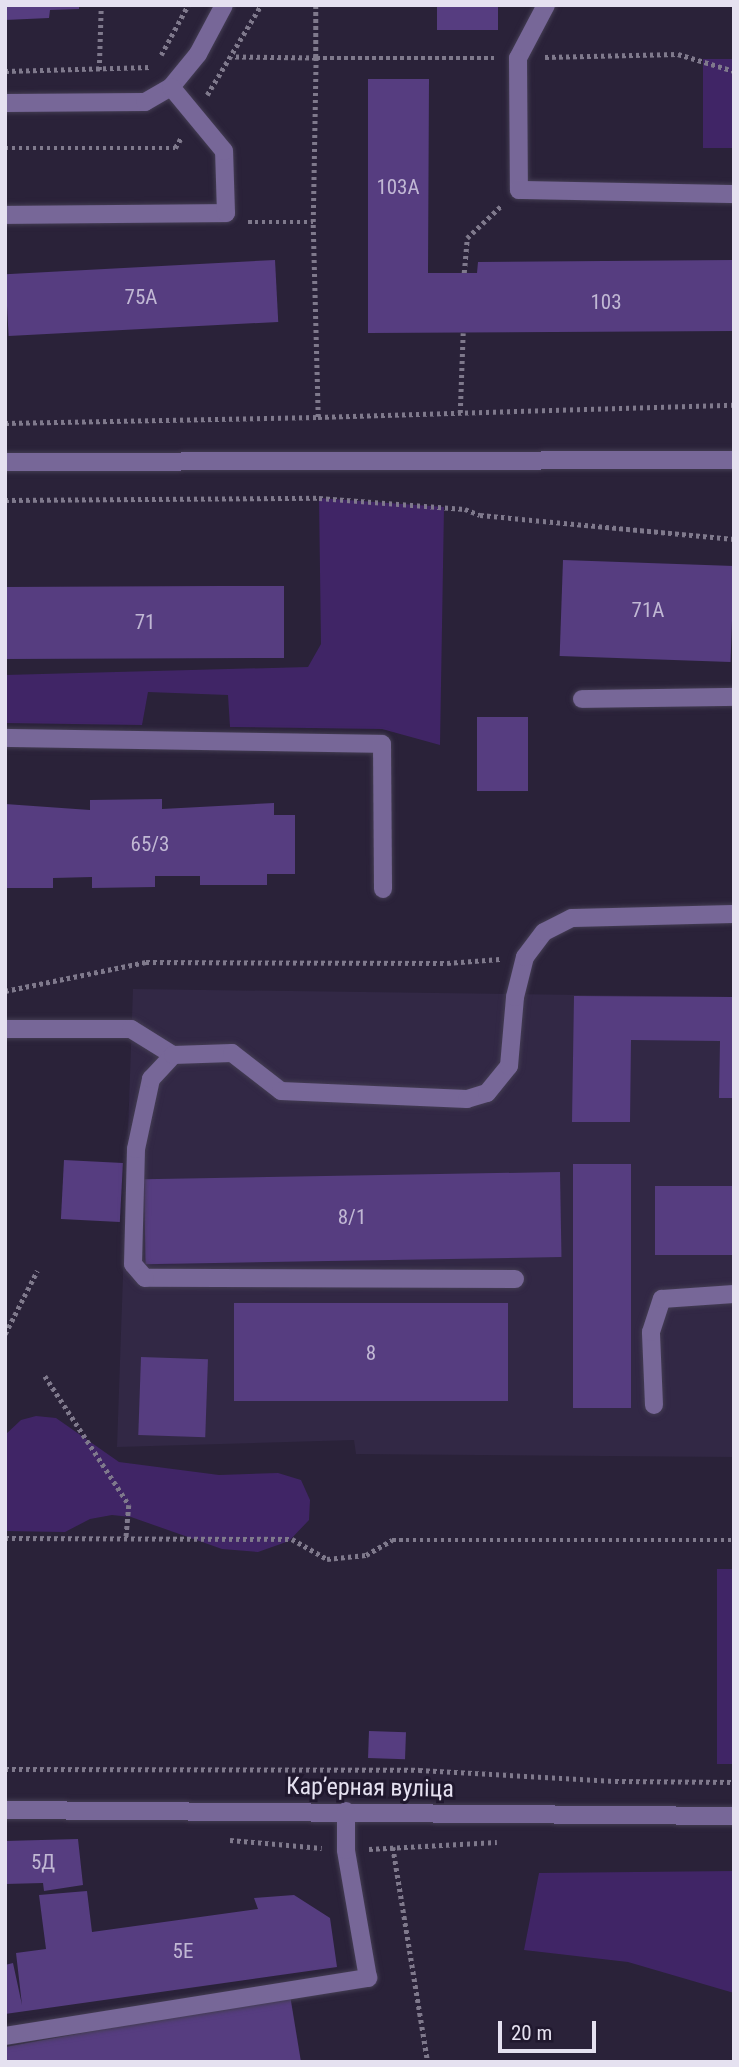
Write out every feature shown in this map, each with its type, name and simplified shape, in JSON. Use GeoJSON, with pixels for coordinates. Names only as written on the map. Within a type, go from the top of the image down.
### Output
{"type":"FeatureCollection","features":[{"type":"Feature","properties":{"kind":"street"},"geometry":{"type":"LineString","coordinates":[[5,103],[145,102],[171,87],[198,54],[224,5]]}},
{"type":"Feature","properties":{"kind":"street"},"geometry":{"type":"LineString","coordinates":[[546,5],[518,58],[519,190],[734,194]]}},
{"type":"Feature","properties":{"kind":"street"},"geometry":{"type":"LineString","coordinates":[[5,215],[226,213],[223,151],[171,87]]}},
{"type":"Feature","properties":{"kind":"street"},"geometry":{"type":"LineString","coordinates":[[5,462],[734,460]]}},
{"type":"Feature","properties":{"kind":"street"},"geometry":{"type":"LineString","coordinates":[[582,699],[734,697]]}},
{"type":"Feature","properties":{"kind":"street"},"geometry":{"type":"LineString","coordinates":[[5,738],[382,744],[383,888]]}},
{"type":"Feature","properties":{"kind":"street"},"geometry":{"type":"LineString","coordinates":[[5,1029],[131,1029],[173,1055],[232,1053],[281,1091],[467,1099],[487,1093],[509,1066],[515,997],[525,957],[544,932],[572,918],[734,914]]}},
{"type":"Feature","properties":{"kind":"street"},"geometry":{"type":"LineString","coordinates":[[173,1055],[151,1079],[136,1149],[133,1265],[145,1278],[515,1279]]}},
{"type":"Feature","properties":{"kind":"street"},"geometry":{"type":"LineString","coordinates":[[654,1405],[651,1332],[662,1299],[734,1294]]}},
{"type":"Feature","properties":{"kind":"street","name":"Карʼерная вуліца"},"geometry":{"type":"LineString","coordinates":[[5,1810],[734,1816]]}},
{"type":"Feature","properties":{"kind":"street"},"geometry":{"type":"LineString","coordinates":[[5,2036],[368,1978],[346,1850],[346,1811]]}},
{"type":"Feature","properties":{"kind":"path"},"geometry":{"type":"LineString","coordinates":[[99,70],[101,5]]}},
{"type":"Feature","properties":{"kind":"path"},"geometry":{"type":"LineString","coordinates":[[5,71],[149,69],[188,5]]}},
{"type":"Feature","properties":{"kind":"path"},"geometry":{"type":"LineString","coordinates":[[5,148],[174,149],[261,5]]}},
{"type":"Feature","properties":{"kind":"path"},"geometry":{"type":"LineString","coordinates":[[316,5],[313,222],[318,417]]}},
{"type":"Feature","properties":{"kind":"path"},"geometry":{"type":"LineString","coordinates":[[232,57],[518,58],[678,54],[734,71]]}},
{"type":"Feature","properties":{"kind":"path"},"geometry":{"type":"LineString","coordinates":[[464,273],[467,238],[519,190]]}},
{"type":"Feature","properties":{"kind":"path"},"geometry":{"type":"LineString","coordinates":[[460,413],[463,333]]}},
{"type":"Feature","properties":{"kind":"path"},"geometry":{"type":"LineString","coordinates":[[5,423],[734,405]]}},
{"type":"Feature","properties":{"kind":"path"},"geometry":{"type":"LineString","coordinates":[[5,500],[319,498],[465,509],[480,515],[734,539]]}},
{"type":"Feature","properties":{"kind":"path"},"geometry":{"type":"LineString","coordinates":[[5,991],[146,962],[447,963],[525,957]]}},
{"type":"Feature","properties":{"kind":"path"},"geometry":{"type":"LineString","coordinates":[[5,1334],[37,1271]]}},
{"type":"Feature","properties":{"kind":"path"},"geometry":{"type":"LineString","coordinates":[[45,1376],[130,1505],[126,1539]]}},
{"type":"Feature","properties":{"kind":"path"},"geometry":{"type":"LineString","coordinates":[[5,1538],[292,1539],[327,1559],[366,1555],[392,1540],[734,1540]]}},
{"type":"Feature","properties":{"kind":"path"},"geometry":{"type":"LineString","coordinates":[[5,1769],[419,1770],[615,1782],[734,1782]]}},
{"type":"Feature","properties":{"kind":"path"},"geometry":{"type":"LineString","coordinates":[[393,1847],[428,2062]]}},
{"type":"Feature","properties":{"kind":"shaded area"},"geometry":{"type":"Polygon","coordinates":[[[703,59],[734,59],[734,148],[703,148],[703,59]]]}},
{"type":"Feature","properties":{"kind":"shaded area"},"geometry":{"type":"Polygon","coordinates":[[[319,498],[444,507],[440,745],[382,729],[230,727],[228,695],[148,692],[142,725],[5,723],[5,675],[308,667],[321,644],[319,498]]]}},
{"type":"Feature","properties":{"kind":"shaded area"},"geometry":{"type":"Polygon","coordinates":[[[133,989],[734,997],[734,1457],[356,1454],[354,1440],[117,1447],[133,989]]]}},
{"type":"Feature","properties":{"kind":"shaded area"},"geometry":{"type":"Polygon","coordinates":[[[36,1416],[56,1418],[119,1462],[219,1475],[278,1473],[301,1480],[310,1500],[309,1520],[289,1541],[258,1552],[222,1549],[131,1517],[112,1515],[90,1519],[65,1532],[5,1531],[5,1435],[21,1420],[36,1416]]]}},
{"type":"Feature","properties":{"kind":"shaded area"},"geometry":{"type":"Polygon","coordinates":[[[717,1569],[734,1569],[734,1764],[717,1764],[717,1569]]]}},
{"type":"Feature","properties":{"kind":"shaded area"},"geometry":{"type":"Polygon","coordinates":[[[734,1871],[734,1993],[628,1962],[524,1950],[539,1873],[734,1871]]]}},
{"type":"Feature","properties":{"kind":"building"},"geometry":{"type":"Polygon","coordinates":[[[5,5],[79,5],[79,9],[50,10],[49,18],[5,20],[5,5]]]}},
{"type":"Feature","properties":{"kind":"building"},"geometry":{"type":"Polygon","coordinates":[[[437,5],[498,5],[498,30],[437,30],[437,5]]]}},
{"type":"Feature","properties":{"kind":"building"},"geometry":{"type":"Polygon","coordinates":[[[368,79],[429,79],[428,273],[477,273],[478,262],[734,260],[734,331],[368,333],[368,79]]]}},
{"type":"Feature","properties":{"kind":"building"},"geometry":{"type":"Polygon","coordinates":[[[275,260],[278,322],[9,336],[5,274],[275,260]]]}},
{"type":"Feature","properties":{"kind":"building"},"geometry":{"type":"Polygon","coordinates":[[[563,560],[734,566],[731,662],[560,656],[563,560]]]}},
{"type":"Feature","properties":{"kind":"building"},"geometry":{"type":"Polygon","coordinates":[[[284,586],[284,658],[5,659],[5,587],[284,586]]]}},
{"type":"Feature","properties":{"kind":"building"},"geometry":{"type":"Polygon","coordinates":[[[477,717],[528,717],[528,791],[477,791],[477,717]]]}},
{"type":"Feature","properties":{"kind":"building"},"geometry":{"type":"Polygon","coordinates":[[[162,799],[162,809],[274,803],[274,815],[295,815],[295,874],[267,874],[267,885],[200,885],[200,876],[155,876],[155,887],[92,888],[92,877],[53,878],[53,888],[5,888],[5,804],[90,810],[90,800],[162,799]]]}},
{"type":"Feature","properties":{"kind":"building"},"geometry":{"type":"Polygon","coordinates":[[[574,996],[734,997],[734,1098],[719,1098],[720,1041],[631,1040],[630,1122],[572,1122],[574,996]]]}},
{"type":"Feature","properties":{"kind":"building"},"geometry":{"type":"Polygon","coordinates":[[[64,1160],[123,1163],[120,1222],[61,1219],[64,1160]]]}},
{"type":"Feature","properties":{"kind":"building"},"geometry":{"type":"Polygon","coordinates":[[[573,1164],[631,1164],[631,1408],[573,1408],[573,1164]]]}},
{"type":"Feature","properties":{"kind":"building"},"geometry":{"type":"Polygon","coordinates":[[[560,1172],[561,1257],[146,1264],[144,1179],[560,1172]]]}},
{"type":"Feature","properties":{"kind":"building"},"geometry":{"type":"Polygon","coordinates":[[[655,1186],[734,1186],[734,1255],[655,1255],[655,1186]]]}},
{"type":"Feature","properties":{"kind":"building"},"geometry":{"type":"Polygon","coordinates":[[[234,1303],[508,1303],[508,1401],[234,1401],[234,1303]]]}},
{"type":"Feature","properties":{"kind":"building"},"geometry":{"type":"Polygon","coordinates":[[[141,1357],[208,1359],[205,1437],[138,1435],[141,1357]]]}},
{"type":"Feature","properties":{"kind":"building"},"geometry":{"type":"Polygon","coordinates":[[[369,1731],[406,1732],[405,1759],[368,1758],[369,1731]]]}},
{"type":"Feature","properties":{"kind":"building"},"geometry":{"type":"Polygon","coordinates":[[[78,1839],[83,1885],[44,1891],[43,1883],[5,1884],[5,1841],[78,1839]]]}},
{"type":"Feature","properties":{"kind":"building"},"geometry":{"type":"Polygon","coordinates":[[[87,1891],[92,1932],[258,1909],[254,1898],[294,1895],[330,1918],[337,1967],[5,2014],[5,1965],[13,1963],[22,2005],[16,1953],[46,1949],[39,1895],[87,1891]]]}},
{"type":"Feature","properties":{"kind":"building"},"geometry":{"type":"Polygon","coordinates":[[[290,1995],[301,2062],[5,2062],[5,2047],[290,1995]]]}}]}
